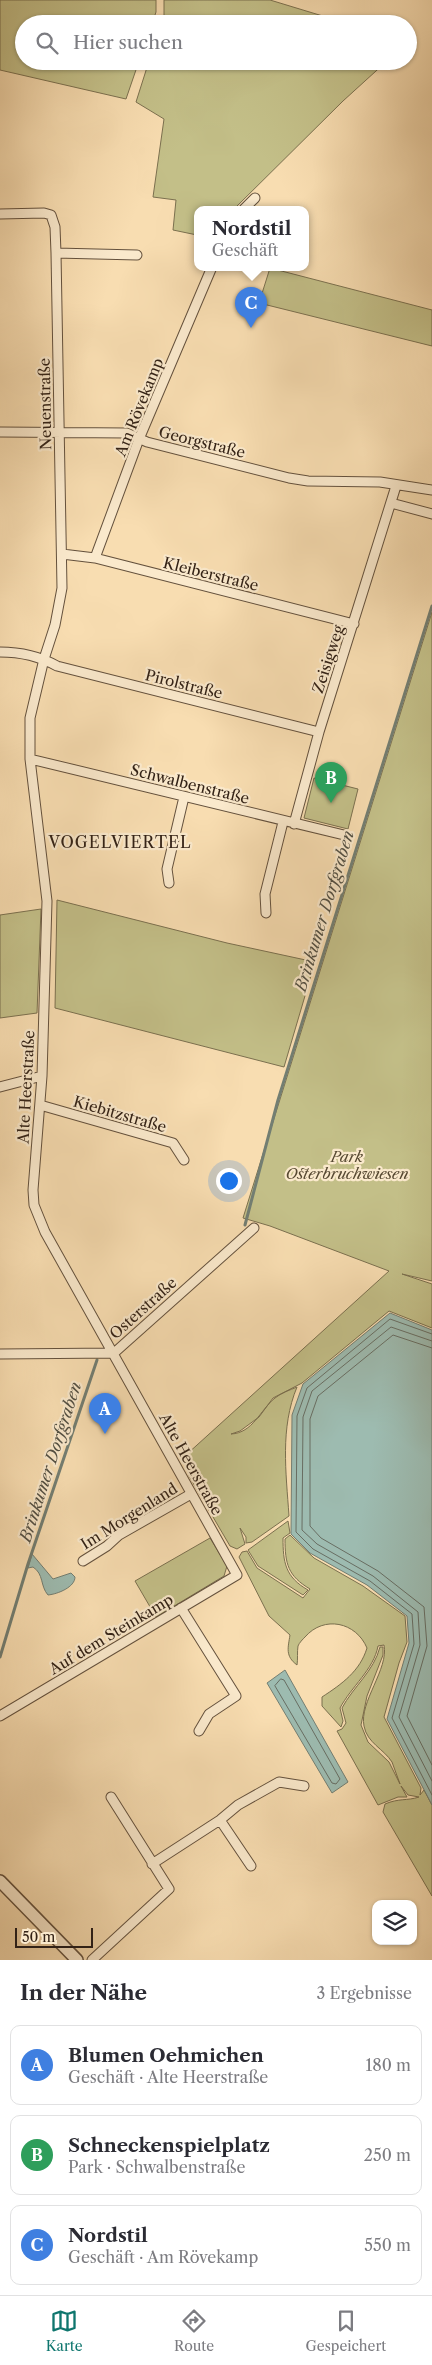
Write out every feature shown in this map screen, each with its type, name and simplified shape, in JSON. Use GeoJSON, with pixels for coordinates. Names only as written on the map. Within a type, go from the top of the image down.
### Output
{"type":"FeatureCollection","features":[{"type":"Feature","properties":{"kind":"street"},"geometry":{"type":"LineString","coordinates":[[247,206],[255,198]]}},
{"type":"Feature","properties":{"kind":"street","name":"Neuenstraße"},"geometry":{"type":"LineString","coordinates":[[0,214],[44,213],[51,215],[55,227],[62,554]]}},
{"type":"Feature","properties":{"kind":"street"},"geometry":{"type":"LineString","coordinates":[[56,253],[137,255]]}},
{"type":"Feature","properties":{"kind":"street","name":"Am Rövekamp"},"geometry":{"type":"LineString","coordinates":[[95,558],[140,439],[210,271]]}},
{"type":"Feature","properties":{"kind":"street","name":"Georgstraße"},"geometry":{"type":"LineString","coordinates":[[0,432],[127,433],[140,439],[289,478],[308,481],[380,482],[396,486],[432,490]]}},
{"type":"Feature","properties":{"kind":"street"},"geometry":{"type":"LineString","coordinates":[[396,486],[391,503],[432,514]]}},
{"type":"Feature","properties":{"kind":"street","name":"Zeisigweg"},"geometry":{"type":"LineString","coordinates":[[294,824],[319,732],[391,503]]}},
{"type":"Feature","properties":{"kind":"street","name":"Kleiberstraße"},"geometry":{"type":"LineString","coordinates":[[62,554],[95,558],[354,624]]}},
{"type":"Feature","properties":{"kind":"street","name":"Alte Heerstraße"},"geometry":{"type":"LineString","coordinates":[[62,554],[62,588],[55,625],[44,659],[30,718],[30,759],[47,900],[42,1076],[33,1190],[34,1205],[45,1232],[237,1575]]}},
{"type":"Feature","properties":{"kind":"street","name":"Pirolstraße"},"geometry":{"type":"LineString","coordinates":[[0,652],[17,652],[44,659],[66,668],[319,732]]}},
{"type":"Feature","properties":{"kind":"street","name":"Schwalbenstraße"},"geometry":{"type":"LineString","coordinates":[[30,759],[283,822],[344,835]]}},
{"type":"Feature","properties":{"kind":"street"},"geometry":{"type":"LineString","coordinates":[[169,882],[168,869],[184,797]]}},
{"type":"Feature","properties":{"kind":"street"},"geometry":{"type":"LineString","coordinates":[[266,913],[265,894],[283,822]]}},
{"type":"Feature","properties":{"kind":"street"},"geometry":{"type":"LineString","coordinates":[[0,1087],[42,1076]]}},
{"type":"Feature","properties":{"kind":"street","name":"Kiebitzstraße"},"geometry":{"type":"LineString","coordinates":[[40,1105],[173,1143],[184,1160]]}},
{"type":"Feature","properties":{"kind":"street","name":"Osterstraße"},"geometry":{"type":"LineString","coordinates":[[0,1354],[114,1353],[254,1228]]}},
{"type":"Feature","properties":{"kind":"street","name":"Im Morgenland"},"geometry":{"type":"LineString","coordinates":[[82,1561],[107,1546],[120,1535],[191,1494]]}},
{"type":"Feature","properties":{"kind":"street","name":"Auf dem Steinkamp"},"geometry":{"type":"LineString","coordinates":[[0,1716],[237,1575]]}},
{"type":"Feature","properties":{"kind":"street"},"geometry":{"type":"LineString","coordinates":[[181,1608],[236,1696],[209,1714],[199,1731]]}},
{"type":"Feature","properties":{"kind":"street"},"geometry":{"type":"LineString","coordinates":[[152,1864],[220,1820],[238,1805],[279,1782],[304,1786]]}},
{"type":"Feature","properties":{"kind":"street"},"geometry":{"type":"LineString","coordinates":[[92,1960],[169,1889],[111,1797]]}},
{"type":"Feature","properties":{"kind":"street"},"geometry":{"type":"LineString","coordinates":[[220,1820],[250,1866]]}},
{"type":"Feature","properties":{"kind":"street"},"geometry":{"type":"LineString","coordinates":[[0,1881],[77,1960]]}},
{"type":"Feature","properties":{"kind":"green space"},"geometry":{"type":"Polygon","coordinates":[[[0,0],[156,0],[155,15],[15,15],[15,70],[136,70],[126,99],[0,70],[0,0]]]}},
{"type":"Feature","properties":{"kind":"green space"},"geometry":{"type":"Polygon","coordinates":[[[164,0],[270,0],[319,15],[164,15],[164,0]]]}},
{"type":"Feature","properties":{"kind":"green space"},"geometry":{"type":"Polygon","coordinates":[[[146,70],[377,70],[343,101],[237,206],[194,206],[194,234],[173,230],[176,200],[153,197],[164,119],[136,102],[146,70]]]}},
{"type":"Feature","properties":{"kind":"green space"},"geometry":{"type":"Polygon","coordinates":[[[269,271],[282,271],[432,310],[432,346],[259,303],[269,271]]]}},
{"type":"Feature","properties":{"kind":"green space","name":"Park Osterbruchwiesen"},"geometry":{"type":"Polygon","coordinates":[[[432,612],[432,1281],[402,1274],[432,1284],[432,1328],[389,1311],[302,1383],[273,1398],[267,1406],[277,1396],[297,1387],[288,1418],[286,1434],[289,1516],[252,1542],[246,1543],[246,1537],[240,1528],[245,1544],[237,1549],[230,1546],[189,1476],[190,1467],[186,1455],[389,1271],[270,1226],[243,1218],[432,612]],[[257,1419],[240,1431],[231,1434],[245,1430],[257,1419]]]}},
{"type":"Feature","properties":{"kind":"green space"},"geometry":{"type":"Polygon","coordinates":[[[314,778],[358,789],[348,829],[304,818],[314,778]]]}},
{"type":"Feature","properties":{"kind":"green space"},"geometry":{"type":"Polygon","coordinates":[[[57,900],[227,943],[315,962],[284,1067],[55,1008],[57,900]]]}},
{"type":"Feature","properties":{"kind":"green space"},"geometry":{"type":"Polygon","coordinates":[[[41,909],[37,1013],[0,1018],[0,915],[41,909]]]}},
{"type":"Feature","properties":{"kind":"green space"},"geometry":{"type":"Polygon","coordinates":[[[288,1521],[290,1533],[283,1538],[285,1562],[294,1580],[308,1590],[303,1595],[258,1566],[248,1550],[288,1521]]]}},
{"type":"Feature","properties":{"kind":"green space"},"geometry":{"type":"Polygon","coordinates":[[[290,1535],[314,1558],[363,1586],[405,1616],[407,1642],[384,1717],[421,1788],[420,1795],[424,1790],[432,1805],[432,1896],[383,1812],[385,1804],[419,1797],[408,1795],[401,1786],[407,1797],[398,1797],[378,1805],[337,1731],[342,1729],[346,1723],[342,1708],[373,1664],[380,1647],[383,1647],[383,1655],[367,1696],[361,1725],[368,1742],[389,1762],[400,1784],[389,1757],[372,1741],[364,1726],[366,1707],[382,1664],[384,1654],[384,1645],[378,1646],[372,1662],[340,1708],[343,1721],[341,1727],[322,1706],[322,1697],[343,1682],[360,1664],[367,1648],[362,1639],[348,1627],[330,1624],[321,1626],[313,1630],[299,1644],[297,1665],[289,1655],[290,1635],[269,1616],[239,1557],[242,1552],[247,1551],[257,1568],[303,1598],[310,1589],[297,1579],[289,1569],[285,1539],[290,1535]]]}},
{"type":"Feature","properties":{"kind":"green space"},"geometry":{"type":"Polygon","coordinates":[[[210,1538],[227,1566],[224,1576],[156,1617],[135,1581],[210,1538]]]}},
{"type":"Feature","properties":{"kind":"water"},"geometry":{"type":"Polygon","coordinates":[[[390,1313],[432,1330],[432,1805],[387,1719],[409,1643],[407,1616],[367,1585],[310,1553],[291,1534],[292,1415],[303,1384],[390,1313]]]}},
{"type":"Feature","properties":{"kind":"water"},"geometry":{"type":"Polygon","coordinates":[[[32,1554],[53,1579],[71,1573],[75,1577],[72,1584],[61,1592],[48,1595],[39,1573],[33,1567],[28,1568],[32,1554]]]}},
{"type":"Feature","properties":{"kind":"water"},"geometry":{"type":"Polygon","coordinates":[[[285,1670],[348,1782],[332,1793],[267,1683],[285,1670]]]}},
{"type":"Feature","properties":{"kind":"waterway","name":"Brinkumer Dorfgraben"},"geometry":{"type":"LineString","coordinates":[[245,1225],[278,1100],[432,606]]}},
{"type":"Feature","properties":{"kind":"waterway","name":"Brinkumer Dorfgraben"},"geometry":{"type":"LineString","coordinates":[[0,1657],[28,1564],[97,1360]]}},
{"type":"Feature","properties":{"kind":"place","name":"Nordstil"},"geometry":{"type":"Point","coordinates":[251,328]}},
{"type":"Feature","properties":{"kind":"place","name":"Schneckenspielplatz"},"geometry":{"type":"Point","coordinates":[331,803]}},
{"type":"Feature","properties":{"kind":"place","name":"Blumen Oehmichen"},"geometry":{"type":"Point","coordinates":[105,1434]}},
{"type":"Feature","properties":{"kind":"district","name":"VOGELVIERTEL"},"geometry":{"type":"Point","coordinates":[120,842]}}]}
